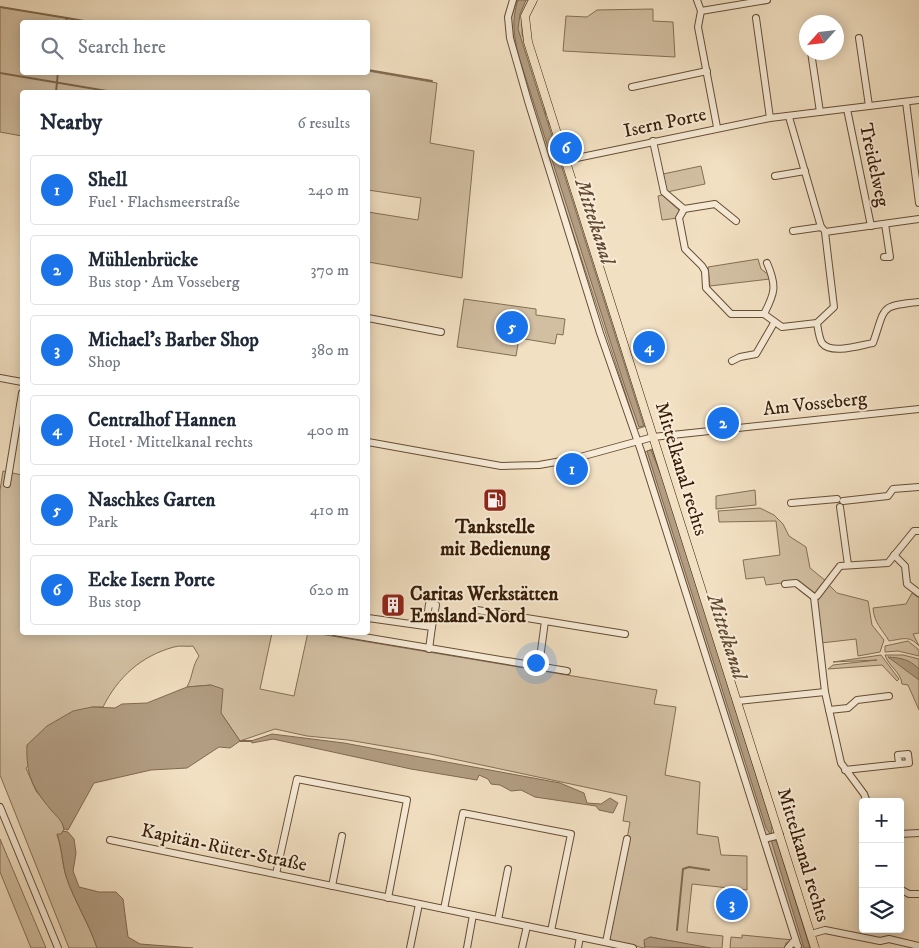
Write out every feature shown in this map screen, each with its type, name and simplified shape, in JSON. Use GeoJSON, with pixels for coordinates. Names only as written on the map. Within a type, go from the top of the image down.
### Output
{"type":"FeatureCollection","features":[{"type":"Feature","properties":{"kind":"main road","name":"Mittelkanal rechts"},"geometry":{"type":"LineString","coordinates":[[533,0],[525,16],[528,42],[567,160],[645,439],[738,701],[815,948]]}},
{"type":"Feature","properties":{"kind":"street"},"geometry":{"type":"LineString","coordinates":[[513,0],[508,17],[512,47],[600,333],[645,439],[764,839],[798,946]]}},
{"type":"Feature","properties":{"kind":"street"},"geometry":{"type":"LineString","coordinates":[[697,0],[700,11],[698,27],[717,127]]}},
{"type":"Feature","properties":{"kind":"street"},"geometry":{"type":"LineString","coordinates":[[700,11],[766,0]]}},
{"type":"Feature","properties":{"kind":"street"},"geometry":{"type":"LineString","coordinates":[[756,18],[770,118]]}},
{"type":"Feature","properties":{"kind":"street"},"geometry":{"type":"LineString","coordinates":[[858,38],[869,106]]}},
{"type":"Feature","properties":{"kind":"street"},"geometry":{"type":"LineString","coordinates":[[812,60],[820,112]]}},
{"type":"Feature","properties":{"kind":"street"},"geometry":{"type":"LineString","coordinates":[[632,87],[707,72]]}},
{"type":"Feature","properties":{"kind":"street","name":"Isern Porte"},"geometry":{"type":"LineString","coordinates":[[567,160],[717,127],[770,118],[919,100]]}},
{"type":"Feature","properties":{"kind":"street"},"geometry":{"type":"LineString","coordinates":[[906,102],[919,203]]}},
{"type":"Feature","properties":{"kind":"street","name":"Treidelweg"},"geometry":{"type":"LineString","coordinates":[[847,109],[871,226]]}},
{"type":"Feature","properties":{"kind":"street"},"geometry":{"type":"LineString","coordinates":[[684,209],[680,218],[685,249],[705,271],[706,288],[730,314],[764,314],[782,327],[817,323],[834,307],[823,230],[789,117]]}},
{"type":"Feature","properties":{"kind":"street"},"geometry":{"type":"LineString","coordinates":[[653,141],[664,192],[684,209],[715,204],[736,221]]}},
{"type":"Feature","properties":{"kind":"street"},"geometry":{"type":"LineString","coordinates":[[775,176],[805,171]]}},
{"type":"Feature","properties":{"kind":"street"},"geometry":{"type":"LineString","coordinates":[[793,231],[871,226],[919,219]]}},
{"type":"Feature","properties":{"kind":"street"},"geometry":{"type":"LineString","coordinates":[[884,257],[890,257],[885,224]]}},
{"type":"Feature","properties":{"kind":"street"},"geometry":{"type":"LineString","coordinates":[[764,314],[774,295],[772,274],[767,264]]}},
{"type":"Feature","properties":{"kind":"street"},"geometry":{"type":"LineString","coordinates":[[817,323],[822,343],[827,347],[834,349],[873,343],[885,309],[890,305],[919,302]]}},
{"type":"Feature","properties":{"kind":"street"},"geometry":{"type":"LineString","coordinates":[[370,318],[441,332]]}},
{"type":"Feature","properties":{"kind":"street"},"geometry":{"type":"LineString","coordinates":[[732,361],[740,357],[756,354],[774,323]]}},
{"type":"Feature","properties":{"kind":"street"},"geometry":{"type":"LineString","coordinates":[[0,378],[20,382]]}},
{"type":"Feature","properties":{"kind":"street"},"geometry":{"type":"LineString","coordinates":[[7,484],[20,405]]}},
{"type":"Feature","properties":{"kind":"street","name":"Am Vosseberg"},"geometry":{"type":"LineString","coordinates":[[370,442],[501,466],[539,465],[573,459],[645,439],[919,409]]}},
{"type":"Feature","properties":{"kind":"street"},"geometry":{"type":"LineString","coordinates":[[791,503],[840,502],[888,496],[893,489],[919,487]]}},
{"type":"Feature","properties":{"kind":"street"},"geometry":{"type":"LineString","coordinates":[[840,502],[848,565]]}},
{"type":"Feature","properties":{"kind":"street"},"geometry":{"type":"LineString","coordinates":[[814,597],[818,596],[840,566],[888,562],[914,531],[919,531]]}},
{"type":"Feature","properties":{"kind":"street"},"geometry":{"type":"LineString","coordinates":[[894,555],[905,566],[907,584],[919,593]]}},
{"type":"Feature","properties":{"kind":"street"},"geometry":{"type":"LineString","coordinates":[[785,584],[796,582],[814,597],[825,692],[829,710],[845,770],[866,798]]}},
{"type":"Feature","properties":{"kind":"street"},"geometry":{"type":"LineString","coordinates":[[477,610],[625,634]]}},
{"type":"Feature","properties":{"kind":"street"},"geometry":{"type":"LineString","coordinates":[[370,618],[429,627],[429,648]]}},
{"type":"Feature","properties":{"kind":"street"},"geometry":{"type":"LineString","coordinates":[[538,666],[545,621]]}},
{"type":"Feature","properties":{"kind":"street"},"geometry":{"type":"LineString","coordinates":[[352,635],[566,671]]}},
{"type":"Feature","properties":{"kind":"street"},"geometry":{"type":"LineString","coordinates":[[738,701],[825,692]]}},
{"type":"Feature","properties":{"kind":"street"},"geometry":{"type":"LineString","coordinates":[[829,710],[848,708],[858,700],[889,696]]}},
{"type":"Feature","properties":{"kind":"street"},"geometry":{"type":"LineString","coordinates":[[845,770],[899,764]]}},
{"type":"Feature","properties":{"kind":"street"},"geometry":{"type":"LineString","coordinates":[[276,874],[297,779],[407,800],[388,898]]}},
{"type":"Feature","properties":{"kind":"street"},"geometry":{"type":"LineString","coordinates":[[0,807],[58,948]]}},
{"type":"Feature","properties":{"kind":"street"},"geometry":{"type":"LineString","coordinates":[[444,909],[463,813],[571,834],[551,931]]}},
{"type":"Feature","properties":{"kind":"street"},"geometry":{"type":"LineString","coordinates":[[904,834],[919,832]]}},
{"type":"Feature","properties":{"kind":"street"},"geometry":{"type":"LineString","coordinates":[[764,839],[780,835]]}},
{"type":"Feature","properties":{"kind":"street"},"geometry":{"type":"LineString","coordinates":[[332,886],[342,836]]}},
{"type":"Feature","properties":{"kind":"street"},"geometry":{"type":"LineString","coordinates":[[606,942],[627,839]]}},
{"type":"Feature","properties":{"kind":"street","name":"Kapitän-Rüter-Straße"},"geometry":{"type":"LineString","coordinates":[[110,840],[633,948]]}},
{"type":"Feature","properties":{"kind":"street"},"geometry":{"type":"LineString","coordinates":[[498,920],[508,869]]}},
{"type":"Feature","properties":{"kind":"street"},"geometry":{"type":"LineString","coordinates":[[904,891],[909,894],[919,894]]}},
{"type":"Feature","properties":{"kind":"street"},"geometry":{"type":"LineString","coordinates":[[410,948],[420,904]]}},
{"type":"Feature","properties":{"kind":"street"},"geometry":{"type":"LineString","coordinates":[[466,948],[474,915]]}},
{"type":"Feature","properties":{"kind":"street"},"geometry":{"type":"LineString","coordinates":[[522,948],[527,926]]}},
{"type":"Feature","properties":{"kind":"street"},"geometry":{"type":"LineString","coordinates":[[811,934],[825,930],[880,941],[889,939],[919,946]]}},
{"type":"Feature","properties":{"kind":"street"},"geometry":{"type":"LineString","coordinates":[[578,948],[580,937]]}},
{"type":"Feature","properties":{"kind":"street"},"geometry":{"type":"LineString","coordinates":[[788,948],[791,942],[798,946]]}},
{"type":"Feature","properties":{"kind":"shaded area"},"geometry":{"type":"Polygon","coordinates":[[[517,0],[530,0],[522,16],[522,34],[544,102],[546,119],[551,126],[646,426],[637,429],[530,101],[512,33],[511,17],[517,0]]]}},
{"type":"Feature","properties":{"kind":"shaded area"},"geometry":{"type":"Polygon","coordinates":[[[518,0],[526,0],[520,14],[518,29],[644,426],[639,427],[625,387],[519,57],[514,28],[514,15],[518,0]]]}},
{"type":"Feature","properties":{"kind":"shaded area"},"geometry":{"type":"Polygon","coordinates":[[[0,7],[78,20],[20,20],[20,75],[370,75],[370,71],[437,83],[430,143],[474,151],[462,278],[370,262],[370,212],[418,220],[421,198],[370,190],[370,90],[20,90],[20,136],[0,132],[0,7]]]}},
{"type":"Feature","properties":{"kind":"shaded area"},"geometry":{"type":"Polygon","coordinates":[[[653,9],[653,21],[673,22],[675,57],[563,51],[566,16],[587,17],[597,10],[653,9]]]}},
{"type":"Feature","properties":{"kind":"shaded area"},"geometry":{"type":"Polygon","coordinates":[[[701,166],[705,184],[667,192],[663,174],[701,166]]]}},
{"type":"Feature","properties":{"kind":"shaded area"},"geometry":{"type":"Polygon","coordinates":[[[662,195],[680,211],[678,218],[662,220],[658,196],[662,195]]]}},
{"type":"Feature","properties":{"kind":"shaded area"},"geometry":{"type":"Polygon","coordinates":[[[758,259],[761,269],[769,275],[770,279],[710,286],[708,267],[758,259]]]}},
{"type":"Feature","properties":{"kind":"shaded area"},"geometry":{"type":"Polygon","coordinates":[[[464,299],[536,309],[536,315],[565,319],[563,335],[557,334],[555,344],[519,338],[516,356],[457,347],[464,299]]]}},
{"type":"Feature","properties":{"kind":"shaded area"},"geometry":{"type":"Polygon","coordinates":[[[652,449],[775,830],[774,833],[767,835],[765,833],[645,452],[652,449]]]}},
{"type":"Feature","properties":{"kind":"shaded area"},"geometry":{"type":"Polygon","coordinates":[[[651,450],[667,490],[772,826],[771,835],[766,828],[656,480],[647,451],[651,450]]]}},
{"type":"Feature","properties":{"kind":"shaded area"},"geometry":{"type":"Polygon","coordinates":[[[3,471],[20,475],[20,635],[272,635],[260,689],[294,696],[307,635],[326,635],[657,690],[654,704],[676,707],[665,775],[700,782],[697,834],[718,837],[721,855],[747,856],[747,890],[692,884],[687,932],[723,936],[722,948],[706,948],[650,937],[644,943],[645,948],[609,941],[630,822],[623,821],[627,796],[430,754],[348,740],[307,736],[275,729],[240,741],[221,713],[211,685],[187,687],[199,656],[193,646],[179,646],[151,656],[132,669],[116,686],[103,707],[92,707],[26,768],[36,791],[62,821],[64,829],[61,835],[57,835],[66,876],[97,948],[69,948],[0,775],[0,490],[3,471]]]}},
{"type":"Feature","properties":{"kind":"shaded area"},"geometry":{"type":"Polygon","coordinates":[[[755,490],[756,505],[716,509],[716,496],[755,490]]]}},
{"type":"Feature","properties":{"kind":"shaded area"},"geometry":{"type":"Polygon","coordinates":[[[760,508],[774,515],[783,524],[789,536],[806,547],[810,568],[826,581],[816,594],[797,581],[766,585],[764,577],[746,579],[743,560],[780,555],[776,521],[719,522],[718,511],[760,508]]]}},
{"type":"Feature","properties":{"kind":"shaded area"},"geometry":{"type":"Polygon","coordinates":[[[829,585],[837,593],[868,601],[872,625],[884,640],[880,652],[858,656],[856,639],[821,643],[816,602],[829,585]]]}},
{"type":"Feature","properties":{"kind":"shaded area"},"geometry":{"type":"Polygon","coordinates":[[[912,593],[919,598],[919,633],[913,634],[919,646],[909,639],[889,641],[877,622],[873,608],[906,604],[912,593]]]}},
{"type":"Feature","properties":{"kind":"shaded area"},"geometry":{"type":"Polygon","coordinates":[[[908,641],[919,650],[919,656],[898,651],[885,652],[885,646],[908,641]]]}},
{"type":"Feature","properties":{"kind":"shaded area"},"geometry":{"type":"Polygon","coordinates":[[[881,655],[899,679],[897,681],[882,665],[828,669],[833,665],[877,660],[833,662],[881,655]]]}},
{"type":"Feature","properties":{"kind":"shaded area"},"geometry":{"type":"Polygon","coordinates":[[[885,655],[903,655],[919,659],[919,710],[908,685],[902,684],[885,655]]]}},
{"type":"Feature","properties":{"kind":"shaded area"},"geometry":{"type":"Polygon","coordinates":[[[888,657],[912,663],[919,669],[919,680],[888,657]]]}},
{"type":"Feature","properties":{"kind":"shaded area"},"geometry":{"type":"Polygon","coordinates":[[[211,685],[223,689],[221,713],[240,741],[230,748],[219,747],[187,768],[151,770],[94,783],[68,830],[64,829],[61,821],[35,787],[29,773],[27,745],[47,726],[73,711],[92,707],[115,708],[122,704],[147,703],[187,687],[211,685]]]}},
{"type":"Feature","properties":{"kind":"shaded area"},"geometry":{"type":"Polygon","coordinates":[[[272,734],[344,743],[560,783],[584,793],[587,803],[601,804],[610,798],[618,803],[613,813],[599,810],[596,806],[535,797],[521,790],[511,791],[500,785],[491,784],[488,779],[479,775],[477,780],[411,769],[273,739],[252,743],[251,741],[272,734]]]}},
{"type":"Feature","properties":{"kind":"shaded area"},"geometry":{"type":"Polygon","coordinates":[[[63,831],[68,832],[74,839],[76,853],[73,871],[79,887],[99,892],[116,892],[123,899],[128,937],[140,944],[193,948],[97,948],[66,876],[57,834],[61,834],[63,831]]]}},
{"type":"Feature","properties":{"kind":"shaded area"},"geometry":{"type":"Polygon","coordinates":[[[0,839],[46,948],[31,948],[0,872],[0,839]]]}},
{"type":"Feature","properties":{"kind":"shaded area"},"geometry":{"type":"Polygon","coordinates":[[[775,839],[779,842],[812,948],[801,948],[798,940],[768,843],[775,839]]]}},
{"type":"Feature","properties":{"kind":"shaded area"},"geometry":{"type":"Polygon","coordinates":[[[771,840],[775,840],[778,845],[810,948],[804,948],[771,840]]]}},
{"type":"Feature","properties":{"kind":"shaded area"},"geometry":{"type":"Polygon","coordinates":[[[742,935],[793,940],[786,943],[785,948],[730,948],[731,937],[742,938],[742,935]]]}},
{"type":"Feature","properties":{"kind":"shaded area"},"geometry":{"type":"Polygon","coordinates":[[[650,937],[711,948],[645,947],[644,940],[650,937]]]}},
{"type":"Feature","properties":{"kind":"waterway"},"geometry":{"type":"LineString","coordinates":[[0,7],[67,18]]}},
{"type":"Feature","properties":{"kind":"waterway"},"geometry":{"type":"LineString","coordinates":[[66,20],[67,18],[78,20]]}},
{"type":"Feature","properties":{"kind":"waterway"},"geometry":{"type":"LineString","coordinates":[[370,70],[432,81]]}},
{"type":"Feature","properties":{"kind":"waterway"},"geometry":{"type":"LineString","coordinates":[[0,73],[101,90]]}},
{"type":"Feature","properties":{"kind":"waterway"},"geometry":{"type":"LineString","coordinates":[[56,90],[58,75]]}},
{"type":"Feature","properties":{"kind":"waterway"},"geometry":{"type":"LineString","coordinates":[[240,741],[251,741]]}},
{"type":"Feature","properties":{"kind":"waterway"},"geometry":{"type":"LineString","coordinates":[[677,930],[683,869],[689,867],[709,870]]}},
{"type":"Feature","properties":{"kind":"place","name":"Ecke Isern Porte"},"geometry":{"type":"Point","coordinates":[566,148]}},
{"type":"Feature","properties":{"kind":"place","name":"Naschkes Garten"},"geometry":{"type":"Point","coordinates":[512,327]}},
{"type":"Feature","properties":{"kind":"place","name":"Centralhof Hannen"},"geometry":{"type":"Point","coordinates":[649,347]}},
{"type":"Feature","properties":{"kind":"place","name":"Mühlenbrücke"},"geometry":{"type":"Point","coordinates":[723,423]}},
{"type":"Feature","properties":{"kind":"place","name":"Shell"},"geometry":{"type":"Point","coordinates":[572,469]}},
{"type":"Feature","properties":{"kind":"place","name":"Tankstelle mit Bedienung"},"geometry":{"type":"Point","coordinates":[495,500]}},
{"type":"Feature","properties":{"kind":"place","name":"Caritas Werkstätten Emsland-Nord"},"geometry":{"type":"Point","coordinates":[393,605]}},
{"type":"Feature","properties":{"kind":"place","name":"Michael's Barber Shop"},"geometry":{"type":"Point","coordinates":[732,904]}},
{"type":"Feature","properties":{"kind":"water label","name":"Mittelkanal"},"geometry":{"type":"Point","coordinates":[594,222]}},
{"type":"Feature","properties":{"kind":"water label","name":"Mittelkanal"},"geometry":{"type":"Point","coordinates":[726,637]}}]}
